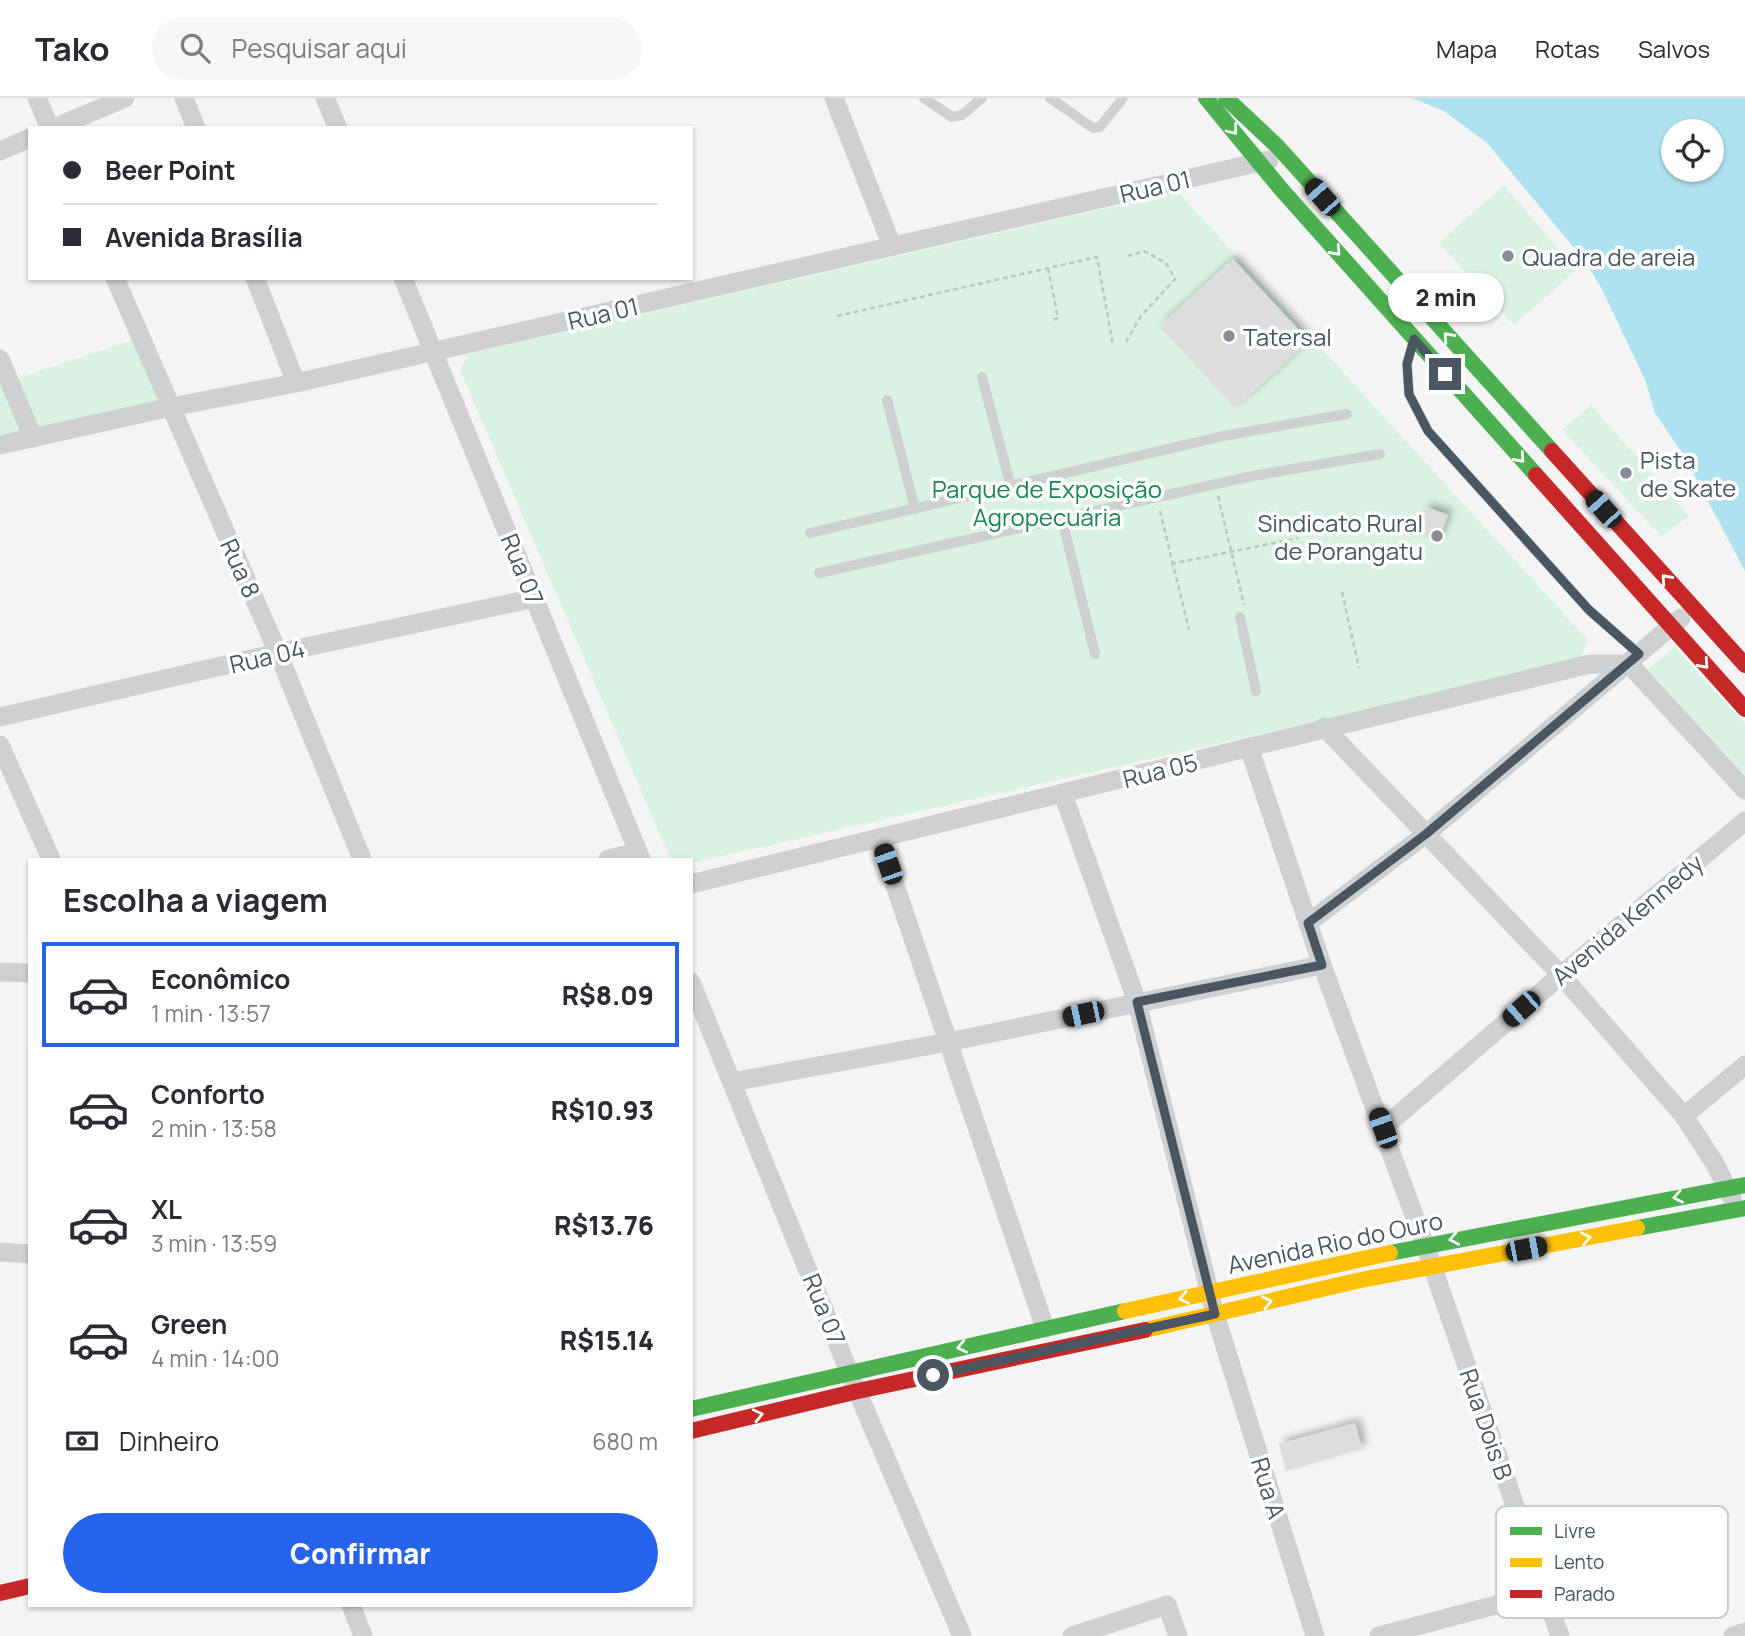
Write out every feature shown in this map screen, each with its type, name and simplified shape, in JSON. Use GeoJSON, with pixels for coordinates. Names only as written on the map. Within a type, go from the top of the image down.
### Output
{"type":"FeatureCollection","features":[{"type":"Feature","properties":{"kind":"main road"},"geometry":{"type":"LineString","coordinates":[[1206,98],[1281,190],[1745,709]]}},
{"type":"Feature","properties":{"kind":"main road"},"geometry":{"type":"LineString","coordinates":[[1226,98],[1282,152],[1745,665]]}},
{"type":"Feature","properties":{"kind":"main road"},"geometry":{"type":"LineString","coordinates":[[1281,190],[1306,179]]}},
{"type":"Feature","properties":{"kind":"main road"},"geometry":{"type":"LineString","coordinates":[[1360,278],[1380,262]]}},
{"type":"Feature","properties":{"kind":"main road"},"geometry":{"type":"LineString","coordinates":[[1492,426],[1514,410]]}},
{"type":"Feature","properties":{"kind":"main road","name":"Avenida Rio do Ouro"},"geometry":{"type":"LineString","coordinates":[[693,1409],[849,1371],[1425,1245],[1736,1186]]}},
{"type":"Feature","properties":{"kind":"main road","name":"Avenida Rio do Ouro"},"geometry":{"type":"LineString","coordinates":[[693,1431],[858,1391],[1432,1266],[1742,1208]]}},
{"type":"Feature","properties":{"kind":"main road"},"geometry":{"type":"LineString","coordinates":[[1546,1222],[1549,1245]]}},
{"type":"Feature","properties":{"kind":"main road"},"geometry":{"type":"LineString","coordinates":[[1003,1338],[1009,1359]]}},
{"type":"Feature","properties":{"kind":"main road"},"geometry":{"type":"LineString","coordinates":[[804,1382],[810,1403]]}},
{"type":"Feature","properties":{"kind":"main road"},"geometry":{"type":"LineString","coordinates":[[0,1593],[28,1586]]}},
{"type":"Feature","properties":{"kind":"street"},"geometry":{"type":"LineString","coordinates":[[37,98],[51,126]]}},
{"type":"Feature","properties":{"kind":"street"},"geometry":{"type":"LineString","coordinates":[[57,126],[125,98]]}},
{"type":"Feature","properties":{"kind":"street"},"geometry":{"type":"LineString","coordinates":[[184,98],[194,126]]}},
{"type":"Feature","properties":{"kind":"street"},"geometry":{"type":"LineString","coordinates":[[325,98],[337,126]]}},
{"type":"Feature","properties":{"kind":"street"},"geometry":{"type":"LineString","coordinates":[[834,98],[892,246]]}},
{"type":"Feature","properties":{"kind":"street"},"geometry":{"type":"LineString","coordinates":[[0,151],[28,139]]}},
{"type":"Feature","properties":{"kind":"street","name":"Rua 01"},"geometry":{"type":"LineString","coordinates":[[0,445],[433,352],[1259,163],[1282,152]]}},
{"type":"Feature","properties":{"kind":"street","name":"Rua 8"},"geometry":{"type":"LineString","coordinates":[[116,280],[278,653],[362,858]]}},
{"type":"Feature","properties":{"kind":"street"},"geometry":{"type":"LineString","coordinates":[[256,280],[296,383]]}},
{"type":"Feature","properties":{"kind":"street","name":"Rua 07"},"geometry":{"type":"LineString","coordinates":[[404,280],[640,855]]}},
{"type":"Feature","properties":{"kind":"street"},"geometry":{"type":"LineString","coordinates":[[0,359],[33,438]]}},
{"type":"Feature","properties":{"kind":"street","name":"Rua 04"},"geometry":{"type":"LineString","coordinates":[[0,717],[278,653],[535,598]]}},
{"type":"Feature","properties":{"kind":"street"},"geometry":{"type":"LineString","coordinates":[[1308,923],[1426,834],[1692,608]]}},
{"type":"Feature","properties":{"kind":"street"},"geometry":{"type":"LineString","coordinates":[[1634,659],[1745,790]]}},
{"type":"Feature","properties":{"kind":"street","name":"Rua 05"},"geometry":{"type":"LineString","coordinates":[[693,884],[1063,794],[1324,727],[1590,664],[1634,659]]}},
{"type":"Feature","properties":{"kind":"street"},"geometry":{"type":"LineString","coordinates":[[1324,727],[1560,975],[1684,1116],[1716,1164],[1736,1186],[1742,1208]]}},
{"type":"Feature","properties":{"kind":"street"},"geometry":{"type":"LineString","coordinates":[[0,745],[51,858]]}},
{"type":"Feature","properties":{"kind":"street","name":"Rua Dois B"},"geometry":{"type":"LineString","coordinates":[[1249,747],[1322,965],[1425,1245],[1515,1506]]}},
{"type":"Feature","properties":{"kind":"street","name":"Rua A"},"geometry":{"type":"LineString","coordinates":[[1063,794],[1137,1002],[1215,1314],[1315,1636]]}},
{"type":"Feature","properties":{"kind":"street","name":"Avenida Kennedy"},"geometry":{"type":"LineString","coordinates":[[1383,1128],[1560,975],[1745,821]]}},
{"type":"Feature","properties":{"kind":"street"},"geometry":{"type":"LineString","coordinates":[[879,838],[1045,1328]]}},
{"type":"Feature","properties":{"kind":"street"},"geometry":{"type":"LineString","coordinates":[[616,858],[640,855]]}},
{"type":"Feature","properties":{"kind":"street"},"geometry":{"type":"LineString","coordinates":[[732,1082],[948,1042],[1322,965]]}},
{"type":"Feature","properties":{"kind":"street"},"geometry":{"type":"LineString","coordinates":[[0,972],[28,973]]}},
{"type":"Feature","properties":{"kind":"street","name":"Rua 07"},"geometry":{"type":"LineString","coordinates":[[693,987],[849,1371],[962,1636]]}},
{"type":"Feature","properties":{"kind":"street"},"geometry":{"type":"LineString","coordinates":[[1684,1116],[1745,1065]]}},
{"type":"Feature","properties":{"kind":"street"},"geometry":{"type":"LineString","coordinates":[[0,1252],[28,1254]]}},
{"type":"Feature","properties":{"kind":"street"},"geometry":{"type":"LineString","coordinates":[[1072,1636],[1167,1605],[1178,1636]]}},
{"type":"Feature","properties":{"kind":"street"},"geometry":{"type":"LineString","coordinates":[[1379,1636],[1496,1605]]}},
{"type":"Feature","properties":{"kind":"street"},"geometry":{"type":"LineString","coordinates":[[352,1607],[363,1636]]}},
{"type":"Feature","properties":{"kind":"street","name":"Rua Dois B"},"geometry":{"type":"LineString","coordinates":[[1554,1618],[1560,1636]]}},
{"type":"Feature","properties":{"kind":"street"},"geometry":{"type":"LineString","coordinates":[[1733,1636],[1745,1632]]}},
{"type":"Feature","properties":{"kind":"lane"},"geometry":{"type":"LineString","coordinates":[[925,98],[952,117],[962,115],[982,98]]}},
{"type":"Feature","properties":{"kind":"lane"},"geometry":{"type":"LineString","coordinates":[[1050,98],[1093,128],[1100,127],[1123,98]]}},
{"type":"Feature","properties":{"kind":"lane"},"geometry":{"type":"LineString","coordinates":[[1427,315],[1414,339],[1407,364],[1409,394],[1428,431],[1634,659]]}},
{"type":"Feature","properties":{"kind":"lane"},"geometry":{"type":"LineString","coordinates":[[982,377],[1011,487]]}},
{"type":"Feature","properties":{"kind":"lane"},"geometry":{"type":"LineString","coordinates":[[887,400],[915,509]]}},
{"type":"Feature","properties":{"kind":"lane"},"geometry":{"type":"LineString","coordinates":[[810,533],[1223,436],[1347,414]]}},
{"type":"Feature","properties":{"kind":"lane"},"geometry":{"type":"LineString","coordinates":[[819,573],[1215,484],[1380,454]]}},
{"type":"Feature","properties":{"kind":"lane"},"geometry":{"type":"LineString","coordinates":[[1062,519],[1095,654]]}},
{"type":"Feature","properties":{"kind":"lane"},"geometry":{"type":"LineString","coordinates":[[1243,616],[1256,691]]}},
{"type":"Feature","properties":{"kind":"path"},"geometry":{"type":"LineString","coordinates":[[1126,342],[1141,316],[1175,279],[1166,263],[1143,251],[1128,256]]}},
{"type":"Feature","properties":{"kind":"path"},"geometry":{"type":"LineString","coordinates":[[837,316],[1097,257],[1113,345]]}},
{"type":"Feature","properties":{"kind":"path"},"geometry":{"type":"LineString","coordinates":[[1048,268],[1058,318],[1052,320]]}},
{"type":"Feature","properties":{"kind":"path"},"geometry":{"type":"LineString","coordinates":[[1215,484],[1232,552],[1243,616]]}},
{"type":"Feature","properties":{"kind":"path"},"geometry":{"type":"LineString","coordinates":[[1157,498],[1189,630]]}},
{"type":"Feature","properties":{"kind":"path"},"geometry":{"type":"LineString","coordinates":[[1171,564],[1298,538]]}},
{"type":"Feature","properties":{"kind":"path"},"geometry":{"type":"LineString","coordinates":[[1342,592],[1359,667]]}},
{"type":"Feature","properties":{"kind":"green space","name":"Quadra de areia"},"geometry":{"type":"Polygon","coordinates":[[[1504,185],[1576,270],[1514,325],[1439,243],[1504,185]]]}},
{"type":"Feature","properties":{"kind":"green space","name":"Parque de Exposição Agropecuária"},"geometry":{"type":"Polygon","coordinates":[[[1178,192],[1588,640],[1578,662],[693,863],[693,858],[673,858],[669,856],[460,370],[468,354],[1178,192]]]}},
{"type":"Feature","properties":{"kind":"green space"},"geometry":{"type":"Polygon","coordinates":[[[142,337],[171,407],[0,440],[0,384],[142,337]]]}},
{"type":"Feature","properties":{"kind":"green space","name":"Pista de Skate"},"geometry":{"type":"Polygon","coordinates":[[[1591,405],[1689,516],[1661,536],[1562,430],[1591,405]]]}},
{"type":"Feature","properties":{"kind":"green space"},"geometry":{"type":"Polygon","coordinates":[[[1674,647],[1745,723],[1745,775],[1648,670],[1674,647]]]}},
{"type":"Feature","properties":{"kind":"water"},"geometry":{"type":"Polygon","coordinates":[[[1412,98],[1745,98],[1745,571],[1683,454],[1655,413],[1645,380],[1602,289],[1585,261],[1487,143],[1444,111],[1412,98]]]}},
{"type":"Feature","properties":{"kind":"building"},"geometry":{"type":"Polygon","coordinates":[[[1233,259],[1309,341],[1235,408],[1159,326],[1233,259]]]}},
{"type":"Feature","properties":{"kind":"building"},"geometry":{"type":"Polygon","coordinates":[[[1426,507],[1448,515],[1438,542],[1416,534],[1426,507]]]}},
{"type":"Feature","properties":{"kind":"building"},"geometry":{"type":"Polygon","coordinates":[[[1355,1423],[1362,1449],[1286,1471],[1279,1444],[1355,1423]]]}},
{"type":"Feature","properties":{"kind":"traffic: fast"},"geometry":{"type":"LineString","coordinates":[[1206,98],[1281,189],[1536,475]]}},
{"type":"Feature","properties":{"kind":"traffic: fast"},"geometry":{"type":"LineString","coordinates":[[1226,98],[1278,147],[1552,451]]}},
{"type":"Feature","properties":{"kind":"traffic: fast"},"geometry":{"type":"LineString","coordinates":[[1390,1253],[1745,1185]]}},
{"type":"Feature","properties":{"kind":"traffic: fast"},"geometry":{"type":"LineString","coordinates":[[1637,1228],[1745,1208]]}},
{"type":"Feature","properties":{"kind":"traffic: fast"},"geometry":{"type":"LineString","coordinates":[[693,1409],[1125,1311]]}},
{"type":"Feature","properties":{"kind":"traffic: slow"},"geometry":{"type":"LineString","coordinates":[[1145,1330],[1361,1280],[1637,1228]]}},
{"type":"Feature","properties":{"kind":"traffic: slow"},"geometry":{"type":"LineString","coordinates":[[1125,1311],[1390,1253]]}},
{"type":"Feature","properties":{"kind":"traffic: jam"},"geometry":{"type":"LineString","coordinates":[[1552,451],[1745,665]]}},
{"type":"Feature","properties":{"kind":"traffic: jam"},"geometry":{"type":"LineString","coordinates":[[1536,475],[1745,709]]}},
{"type":"Feature","properties":{"kind":"traffic: jam"},"geometry":{"type":"LineString","coordinates":[[693,1431],[858,1391],[1145,1330]]}},
{"type":"Feature","properties":{"kind":"traffic: jam"},"geometry":{"type":"LineString","coordinates":[[0,1593],[28,1586]]}},
{"type":"Feature","properties":{"kind":"place","name":"Quadra de areia"},"geometry":{"type":"Point","coordinates":[1508,256]}},
{"type":"Feature","properties":{"kind":"place","name":"Tatersal"},"geometry":{"type":"Point","coordinates":[1229,336]}},
{"type":"Feature","properties":{"kind":"place","name":"Pista de Skate"},"geometry":{"type":"Point","coordinates":[1626,473]}},
{"type":"Feature","properties":{"kind":"place","name":"Sindicato Rural de Porangatu"},"geometry":{"type":"Point","coordinates":[1437,536]}},
{"type":"Feature","properties":{"kind":"route"},"geometry":{"type":"LineString","coordinates":[[933,1375],[1215,1314],[1137,1002],[1322,965],[1308,923],[1426,834],[1639,654],[1589,610],[1428,431],[1409,394],[1407,364],[1414,339],[1445,374]]}}]}
